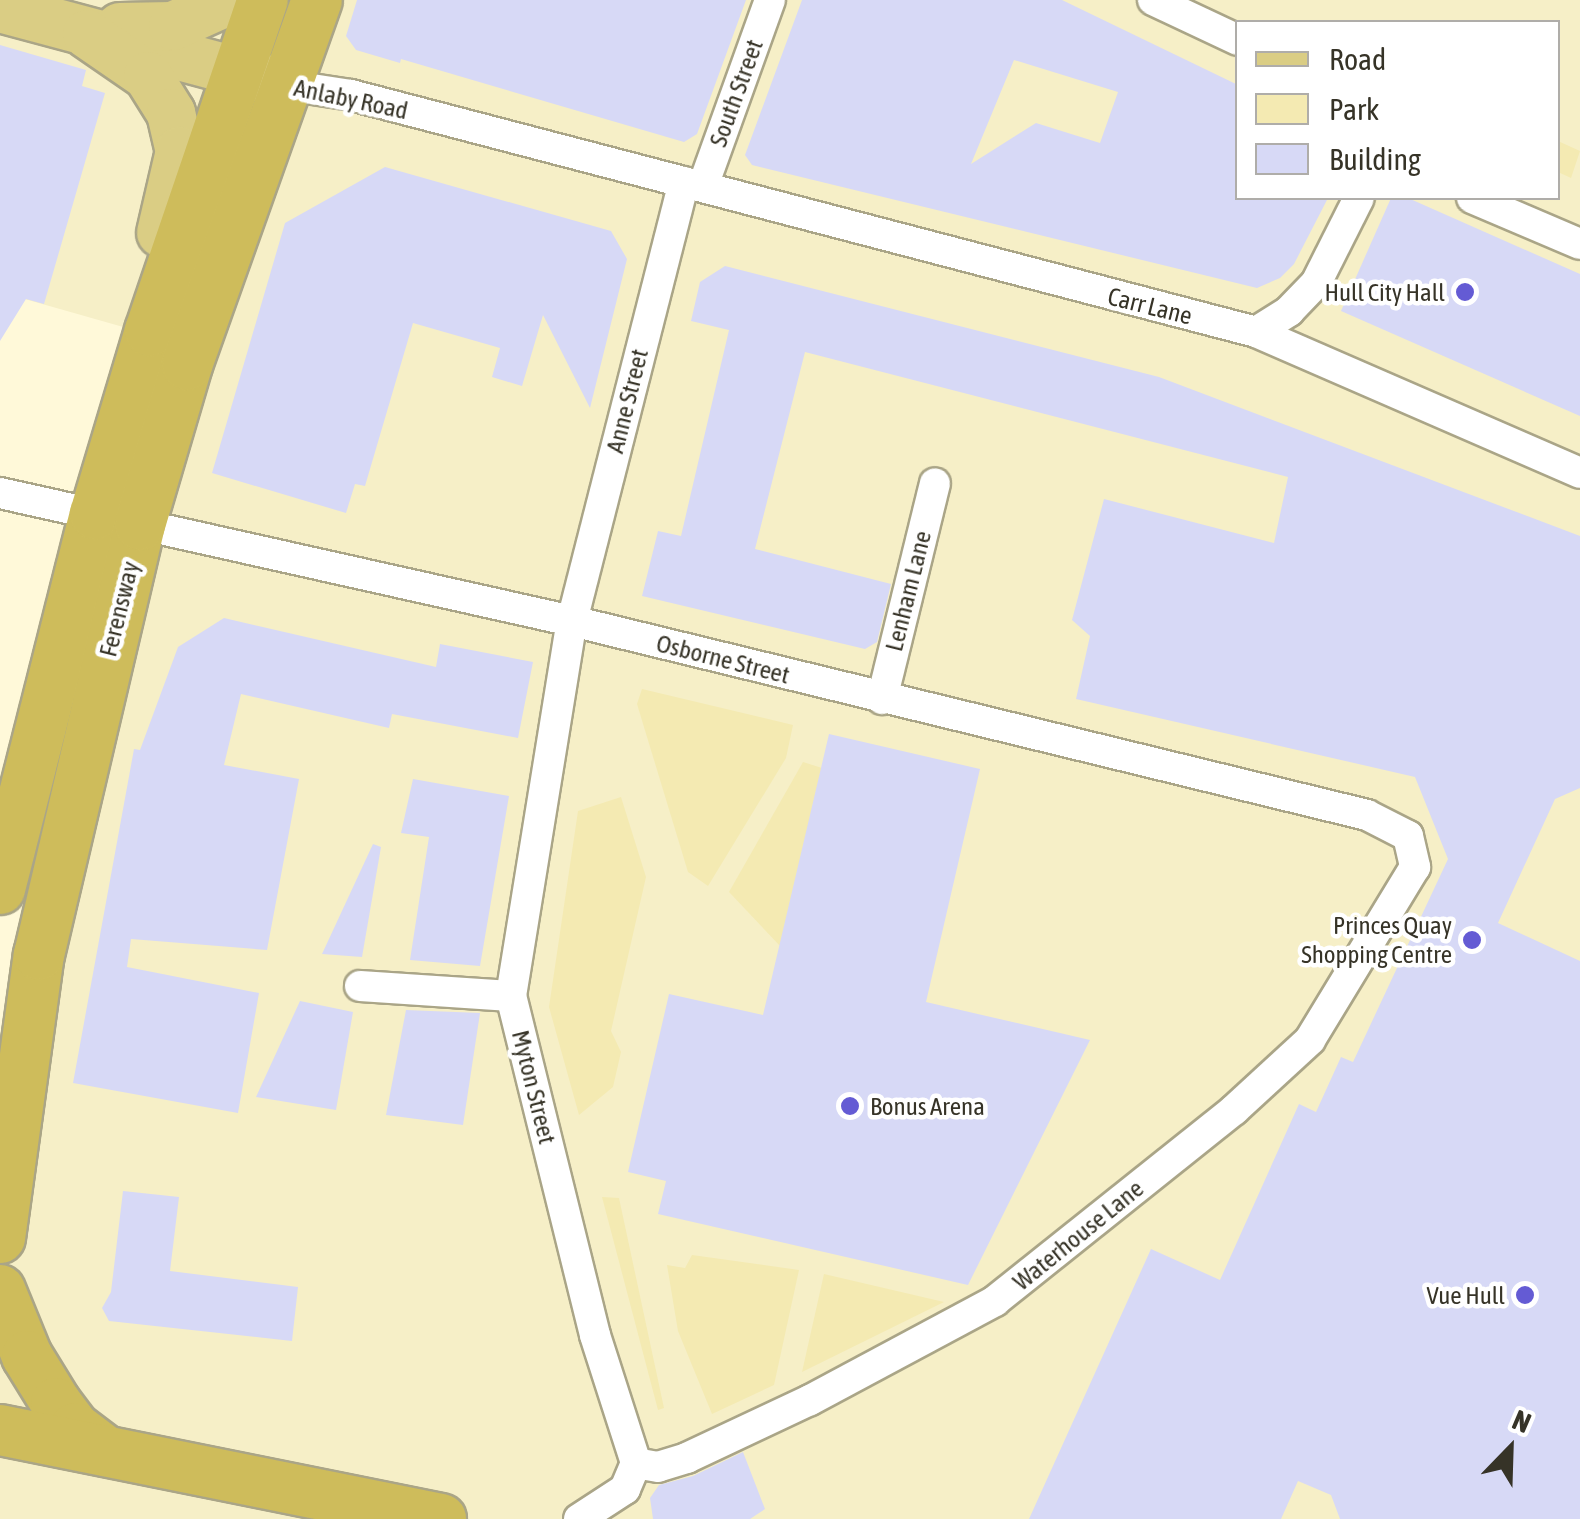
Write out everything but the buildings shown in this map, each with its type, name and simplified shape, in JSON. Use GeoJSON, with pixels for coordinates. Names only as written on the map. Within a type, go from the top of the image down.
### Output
{"type":"FeatureCollection","features":[{"type":"Feature","properties":{"kind":"highway","name":"Ferensway"},"geometry":{"type":"LineString","coordinates":[[0,1238],[38,956],[150,331],[263,0]]}},
{"type":"Feature","properties":{"kind":"highway","name":"Ferensway"},"geometry":{"type":"LineString","coordinates":[[0,889],[118,520],[187,366],[318,0]]}},
{"type":"Feature","properties":{"kind":"highway"},"geometry":{"type":"LineString","coordinates":[[0,1290],[27,1356],[56,1403],[75,1428],[105,1451]]}},
{"type":"Feature","properties":{"kind":"highway"},"geometry":{"type":"LineString","coordinates":[[0,1430],[441,1519]]}},
{"type":"Feature","properties":{"kind":"main road"},"geometry":{"type":"LineString","coordinates":[[14,12],[153,28],[173,26],[231,0]]}},
{"type":"Feature","properties":{"kind":"main road","name":"Anlaby Road"},"geometry":{"type":"LineString","coordinates":[[14,12],[286,85]]}},
{"type":"Feature","properties":{"kind":"main road"},"geometry":{"type":"LineString","coordinates":[[87,34],[148,76],[160,91],[177,133],[178,174],[157,248],[150,331]]}},
{"type":"Feature","properties":{"kind":"street","name":"South Street"},"geometry":{"type":"LineString","coordinates":[[694,184],[770,0]]}},
{"type":"Feature","properties":{"kind":"street"},"geometry":{"type":"LineString","coordinates":[[1157,1],[1235,39]]}},
{"type":"Feature","properties":{"kind":"street","name":"Anlaby Road"},"geometry":{"type":"LineString","coordinates":[[286,85],[342,92],[694,184]]}},
{"type":"Feature","properties":{"kind":"street","name":"Carr Lane"},"geometry":{"type":"LineString","coordinates":[[694,184],[1256,332],[1580,474]]}},
{"type":"Feature","properties":{"kind":"street","name":"Anne Street"},"geometry":{"type":"LineString","coordinates":[[572,621],[694,184]]}},
{"type":"Feature","properties":{"kind":"street"},"geometry":{"type":"LineString","coordinates":[[1256,332],[1290,311],[1316,283],[1358,200]]}},
{"type":"Feature","properties":{"kind":"street"},"geometry":{"type":"LineString","coordinates":[[1477,200],[1580,244]]}},
{"type":"Feature","properties":{"kind":"street","name":"Lenham Lane"},"geometry":{"type":"LineString","coordinates":[[882,699],[935,484]]}},
{"type":"Feature","properties":{"kind":"street","name":"Osborne Street"},"geometry":{"type":"LineString","coordinates":[[0,493],[572,621],[1367,815],[1408,836],[1414,867]]}},
{"type":"Feature","properties":{"kind":"street","name":"Myton Street"},"geometry":{"type":"LineString","coordinates":[[572,621],[511,996],[595,1335],[636,1463]]}},
{"type":"Feature","properties":{"kind":"street","name":"Waterhouse Lane"},"geometry":{"type":"LineString","coordinates":[[636,1463],[658,1467],[686,1458],[810,1400],[995,1301],[1234,1110],[1310,1040],[1414,867]]}},
{"type":"Feature","properties":{"kind":"street"},"geometry":{"type":"LineString","coordinates":[[360,986],[511,996]]}},
{"type":"Feature","properties":{"kind":"street"},"geometry":{"type":"LineString","coordinates":[[579,1519],[625,1489],[636,1463]]}},
{"type":"Feature","properties":{"kind":"shaded area"},"geometry":{"type":"Polygon","coordinates":[[[0,0],[1580,0],[1580,1519],[0,1519],[0,1104],[66,718],[169,340],[0,292],[0,0]]]}},
{"type":"Feature","properties":{"kind":"green space"},"geometry":{"type":"Polygon","coordinates":[[[1560,142],[1580,151],[1571,178],[1560,173],[1560,142]]]}},
{"type":"Feature","properties":{"kind":"green space"},"geometry":{"type":"Polygon","coordinates":[[[642,689],[793,725],[786,758],[708,886],[688,872],[637,704],[642,689]]]}},
{"type":"Feature","properties":{"kind":"green space"},"geometry":{"type":"Polygon","coordinates":[[[803,762],[822,768],[781,947],[729,892],[803,762]]]}},
{"type":"Feature","properties":{"kind":"green space"},"geometry":{"type":"Polygon","coordinates":[[[621,797],[646,877],[611,1031],[621,1052],[613,1087],[579,1115],[549,1007],[578,811],[621,797]]]}},
{"type":"Feature","properties":{"kind":"green space"},"geometry":{"type":"Polygon","coordinates":[[[602,1197],[619,1198],[664,1408],[658,1410],[602,1197]]]}},
{"type":"Feature","properties":{"kind":"green space"},"geometry":{"type":"Polygon","coordinates":[[[692,1255],[799,1270],[774,1385],[712,1414],[678,1331],[667,1265],[685,1268],[692,1255]]]}},
{"type":"Feature","properties":{"kind":"green space"},"geometry":{"type":"Polygon","coordinates":[[[824,1274],[944,1302],[802,1372],[824,1274]]]}},
{"type":"Feature","properties":{"kind":"place","name":"Hull City Hall"},"geometry":{"type":"Point","coordinates":[1465,292]}},
{"type":"Feature","properties":{"kind":"place","name":"Princes Quay Shopping Centre"},"geometry":{"type":"Point","coordinates":[1472,940]}},
{"type":"Feature","properties":{"kind":"place","name":"Bonus Arena"},"geometry":{"type":"Point","coordinates":[850,1106]}},
{"type":"Feature","properties":{"kind":"place","name":"Vue Hull"},"geometry":{"type":"Point","coordinates":[1525,1295]}}]}
